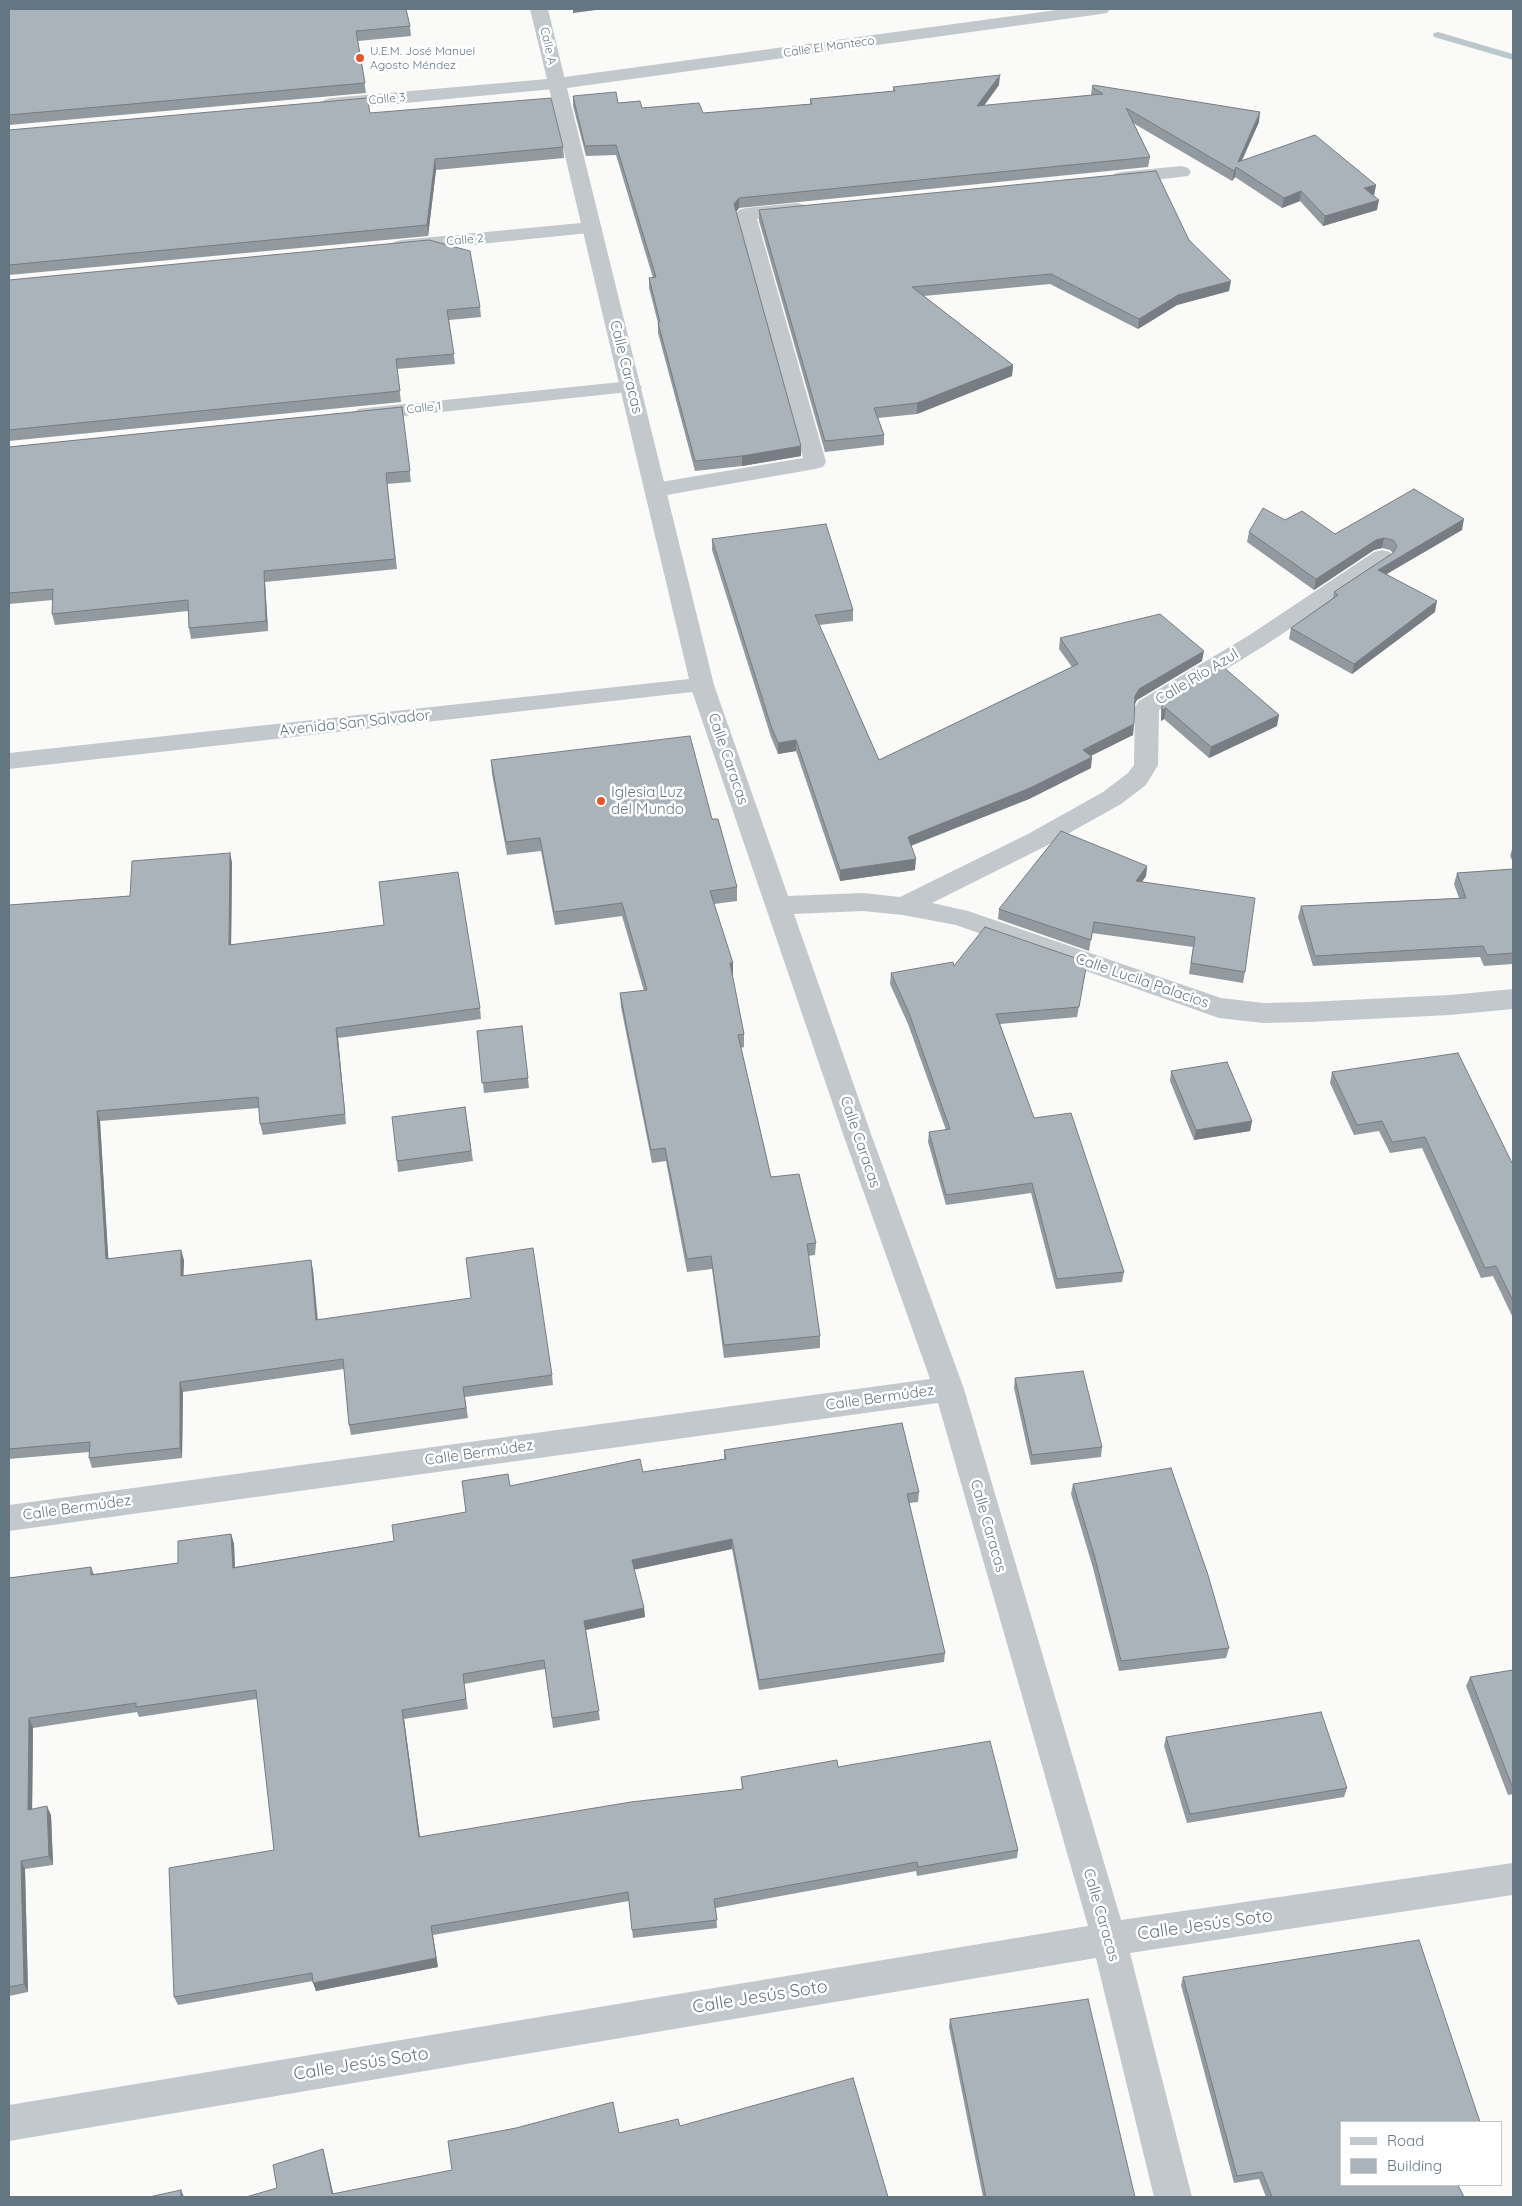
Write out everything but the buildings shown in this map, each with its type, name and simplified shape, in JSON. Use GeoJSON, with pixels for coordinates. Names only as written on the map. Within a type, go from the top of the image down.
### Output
{"type":"FeatureCollection","features":[{"type":"Feature","properties":{"kind":"street","name":"Calle A"},"geometry":{"type":"LineString","coordinates":[[539,9],[557,84]]}},
{"type":"Feature","properties":{"kind":"street","name":"Calle El Manteco"},"geometry":{"type":"LineString","coordinates":[[557,84],[1101,9]]}},
{"type":"Feature","properties":{"kind":"street","name":"Calle 3"},"geometry":{"type":"LineString","coordinates":[[318,106],[557,84]]}},
{"type":"Feature","properties":{"kind":"street","name":"Calle Caracas"},"geometry":{"type":"LineString","coordinates":[[557,84],[702,684],[857,1134],[949,1389],[1108,1939],[1173,2197]]}},
{"type":"Feature","properties":{"kind":"street"},"geometry":{"type":"LineString","coordinates":[[1104,179],[1182,172]]}},
{"type":"Feature","properties":{"kind":"street"},"geometry":{"type":"LineString","coordinates":[[655,490],[815,462],[746,214],[814,207]]}},
{"type":"Feature","properties":{"kind":"street","name":"Calle 2"},"geometry":{"type":"LineString","coordinates":[[384,247],[592,228]]}},
{"type":"Feature","properties":{"kind":"street","name":"Calle 1"},"geometry":{"type":"LineString","coordinates":[[344,416],[631,387]]}},
{"type":"Feature","properties":{"kind":"street","name":"Calle Río Azul"},"geometry":{"type":"LineString","coordinates":[[903,906],[1037,840],[1112,798],[1137,779],[1146,765],[1147,707],[1256,641],[1382,557]]}},
{"type":"Feature","properties":{"kind":"street","name":"Avenida San Salvador"},"geometry":{"type":"LineString","coordinates":[[9,760],[702,684]]}},
{"type":"Feature","properties":{"kind":"street","name":"Calle Lucila Palacios"},"geometry":{"type":"LineString","coordinates":[[778,905],[863,902],[903,906],[959,917],[1219,1008],[1263,1012],[1308,1012],[1450,1005],[1513,999]]}},
{"type":"Feature","properties":{"kind":"street","name":"Calle Bermúdez"},"geometry":{"type":"LineString","coordinates":[[9,1518],[949,1389]]}},
{"type":"Feature","properties":{"kind":"street","name":"Calle Jesús Soto"},"geometry":{"type":"LineString","coordinates":[[9,2123],[1108,1939],[1513,1879]]}},
{"type":"Feature","properties":{"kind":"waterway"},"geometry":{"type":"LineString","coordinates":[[1438,35],[1513,57]]}},
{"type":"Feature","properties":{"kind":"place","name":"U.E.M. José Manuel Agosto Méndez"},"geometry":{"type":"Point","coordinates":[360,58]}},
{"type":"Feature","properties":{"kind":"place","name":"Iglesia Luz del Mundo"},"geometry":{"type":"Point","coordinates":[601,801]}}]}
